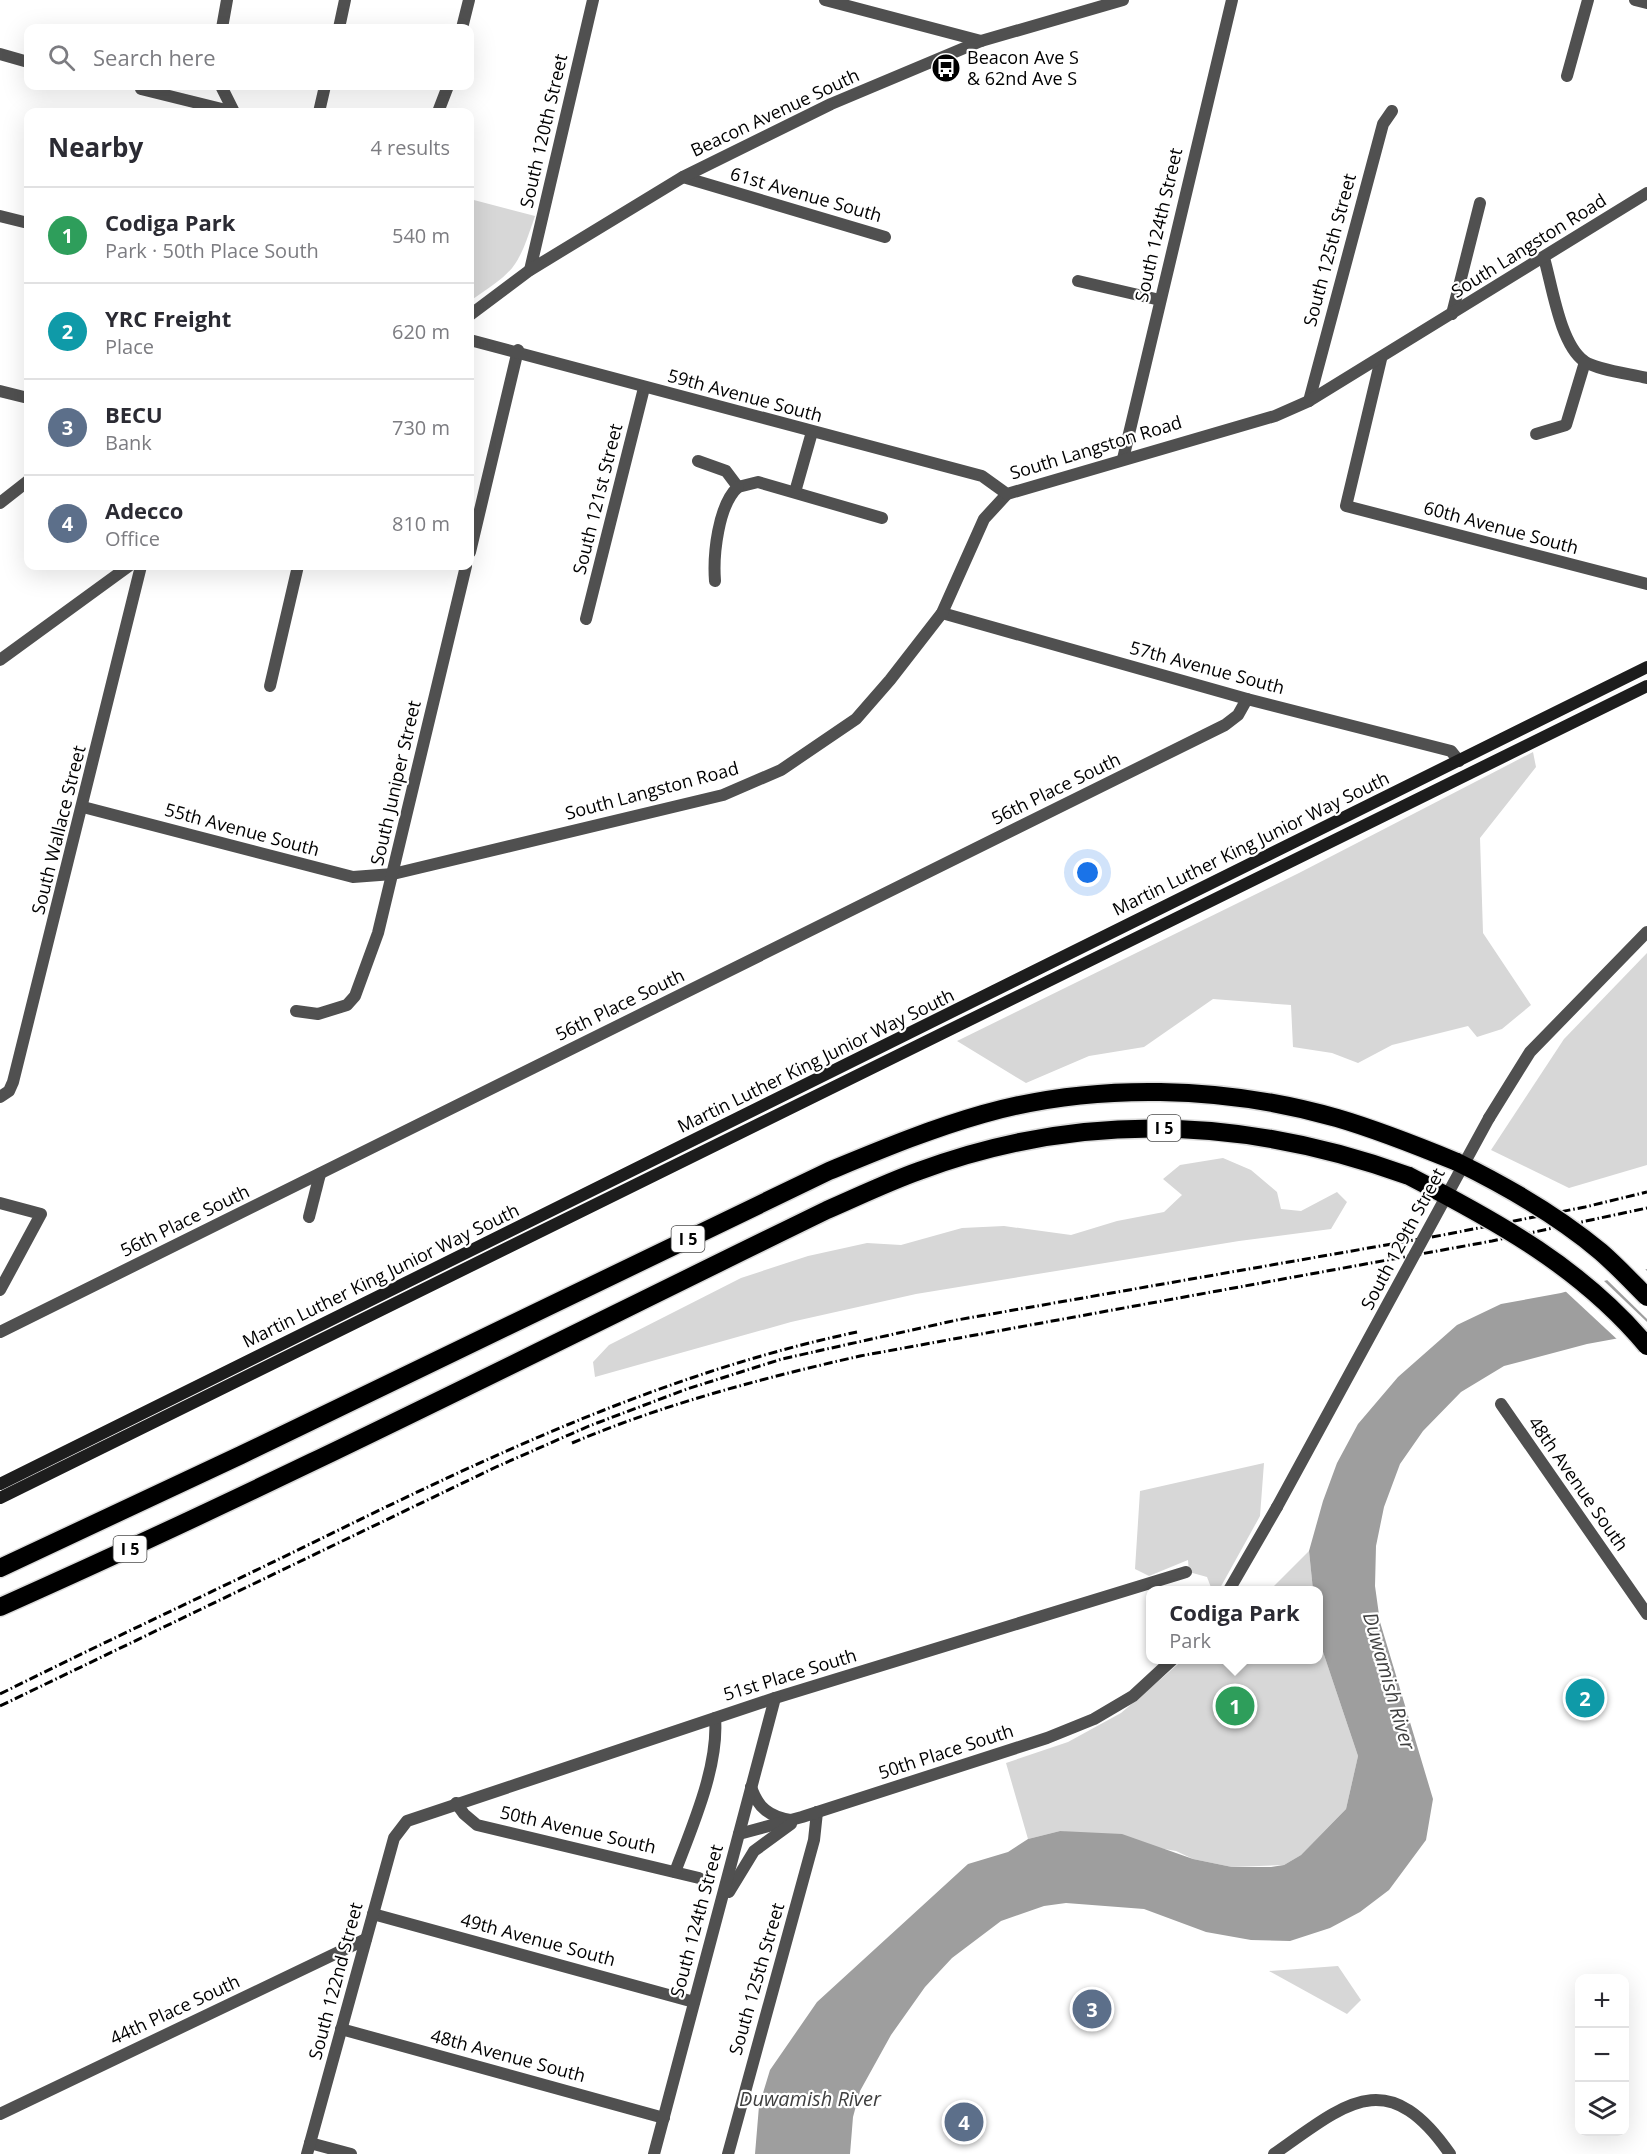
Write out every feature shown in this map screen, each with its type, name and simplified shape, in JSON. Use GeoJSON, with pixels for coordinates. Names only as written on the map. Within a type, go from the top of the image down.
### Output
{"type":"FeatureCollection","features":[{"type":"Feature","properties":{"kind":"highway","name":"I 5"},"geometry":{"type":"LineString","coordinates":[[0,1568],[241,1455],[830,1171],[924,1132],[984,1113],[1032,1102],[1143,1092],[1215,1096],[1275,1103],[1388,1134],[1457,1162],[1510,1188],[1601,1252],[1647,1297]]}},
{"type":"Feature","properties":{"kind":"highway","name":"I 5"},"geometry":{"type":"LineString","coordinates":[[0,1607],[218,1507],[827,1210],[919,1171],[969,1155],[1039,1138],[1117,1129],[1174,1128],[1253,1134],[1289,1140],[1364,1160],[1409,1176],[1527,1240],[1598,1297],[1647,1346]]}},
{"type":"Feature","properties":{"kind":"main road","name":"Martin Luther King Junior Way South"},"geometry":{"type":"LineString","coordinates":[[0,1484],[1647,667]]}},
{"type":"Feature","properties":{"kind":"main road","name":"Martin Luther King Junior Way South"},"geometry":{"type":"LineString","coordinates":[[0,1498],[1647,686]]}},
{"type":"Feature","properties":{"kind":"street"},"geometry":{"type":"LineString","coordinates":[[223,24],[227,0]]}},
{"type":"Feature","properties":{"kind":"street"},"geometry":{"type":"LineString","coordinates":[[340,24],[345,0]]}},
{"type":"Feature","properties":{"kind":"street"},"geometry":{"type":"LineString","coordinates":[[463,24],[469,0]]}},
{"type":"Feature","properties":{"kind":"street","name":"South 120th Street"},"geometry":{"type":"LineString","coordinates":[[530,270],[593,0]]}},
{"type":"Feature","properties":{"kind":"street"},"geometry":{"type":"LineString","coordinates":[[825,0],[981,42]]}},
{"type":"Feature","properties":{"kind":"street","name":"Beacon Avenue South"},"geometry":{"type":"LineString","coordinates":[[474,312],[530,270],[682,177],[831,104],[981,42],[1123,0]]}},
{"type":"Feature","properties":{"kind":"street","name":"South 124th Street"},"geometry":{"type":"LineString","coordinates":[[1123,459],[1232,0]]}},
{"type":"Feature","properties":{"kind":"street"},"geometry":{"type":"LineString","coordinates":[[1567,76],[1588,0]]}},
{"type":"Feature","properties":{"kind":"street"},"geometry":{"type":"LineString","coordinates":[[1635,0],[1647,3]]}},
{"type":"Feature","properties":{"kind":"street"},"geometry":{"type":"LineString","coordinates":[[0,54],[24,61]]}},
{"type":"Feature","properties":{"kind":"street"},"geometry":{"type":"LineString","coordinates":[[141,90],[217,108]]}},
{"type":"Feature","properties":{"kind":"street"},"geometry":{"type":"LineString","coordinates":[[223,90],[232,108]]}},
{"type":"Feature","properties":{"kind":"street"},"geometry":{"type":"LineString","coordinates":[[320,108],[324,90]]}},
{"type":"Feature","properties":{"kind":"street"},"geometry":{"type":"LineString","coordinates":[[440,108],[446,90]]}},
{"type":"Feature","properties":{"kind":"street","name":"South 125th Street"},"geometry":{"type":"LineString","coordinates":[[1309,401],[1383,124],[1392,111]]}},
{"type":"Feature","properties":{"kind":"street","name":"61st Avenue South"},"geometry":{"type":"LineString","coordinates":[[682,177],[885,237]]}},
{"type":"Feature","properties":{"kind":"street","name":"South Langston Road"},"geometry":{"type":"LineString","coordinates":[[393,874],[723,795],[781,770],[856,719],[890,681],[942,613],[984,519],[1007,494],[1275,416],[1309,401],[1381,359],[1647,193]]}},
{"type":"Feature","properties":{"kind":"street"},"geometry":{"type":"LineString","coordinates":[[1452,314],[1480,203]]}},
{"type":"Feature","properties":{"kind":"street"},"geometry":{"type":"LineString","coordinates":[[0,216],[24,222]]}},
{"type":"Feature","properties":{"kind":"street"},"geometry":{"type":"LineString","coordinates":[[1544,258],[1565,333],[1585,362],[1647,378]]}},
{"type":"Feature","properties":{"kind":"street"},"geometry":{"type":"LineString","coordinates":[[1078,281],[1160,300]]}},
{"type":"Feature","properties":{"kind":"street","name":"59th Avenue South"},"geometry":{"type":"LineString","coordinates":[[474,341],[518,351],[644,388],[982,476],[1007,494]]}},
{"type":"Feature","properties":{"kind":"street"},"geometry":{"type":"LineString","coordinates":[[474,535],[518,351]]}},
{"type":"Feature","properties":{"kind":"street","name":"60th Avenue South"},"geometry":{"type":"LineString","coordinates":[[1381,359],[1346,506],[1647,584]]}},
{"type":"Feature","properties":{"kind":"street"},"geometry":{"type":"LineString","coordinates":[[1536,434],[1566,425],[1585,362]]}},
{"type":"Feature","properties":{"kind":"street","name":"South 121st Street"},"geometry":{"type":"LineString","coordinates":[[586,619],[644,388]]}},
{"type":"Feature","properties":{"kind":"street"},"geometry":{"type":"LineString","coordinates":[[0,390],[24,397]]}},
{"type":"Feature","properties":{"kind":"street"},"geometry":{"type":"LineString","coordinates":[[795,492],[812,432]]}},
{"type":"Feature","properties":{"kind":"street"},"geometry":{"type":"LineString","coordinates":[[698,460],[726,471],[738,486]]}},
{"type":"Feature","properties":{"kind":"street"},"geometry":{"type":"LineString","coordinates":[[715,581],[713,559],[726,500],[738,486],[758,482],[882,518]]}},
{"type":"Feature","properties":{"kind":"street"},"geometry":{"type":"LineString","coordinates":[[0,503],[24,484]]}},
{"type":"Feature","properties":{"kind":"street"},"geometry":{"type":"LineString","coordinates":[[0,660],[124,570]]}},
{"type":"Feature","properties":{"kind":"street","name":"South Wallace Street"},"geometry":{"type":"LineString","coordinates":[[0,1097],[9,1091],[13,1082],[140,570]]}},
{"type":"Feature","properties":{"kind":"street"},"geometry":{"type":"LineString","coordinates":[[270,686],[297,570]]}},
{"type":"Feature","properties":{"kind":"street","name":"South Juniper Street"},"geometry":{"type":"LineString","coordinates":[[296,1011],[318,1014],[347,1005],[355,996],[378,933],[465,570]]}},
{"type":"Feature","properties":{"kind":"street","name":"57th Avenue South"},"geometry":{"type":"LineString","coordinates":[[942,613],[1247,699],[1451,751],[1460,761]]}},
{"type":"Feature","properties":{"kind":"street","name":"56th Place South"},"geometry":{"type":"LineString","coordinates":[[0,1332],[1225,725],[1238,715],[1247,699]]}},
{"type":"Feature","properties":{"kind":"street","name":"55th Avenue South"},"geometry":{"type":"LineString","coordinates":[[83,807],[343,875],[363,878],[393,874]]}},
{"type":"Feature","properties":{"kind":"street","name":"South 129th Street"},"geometry":{"type":"LineString","coordinates":[[1231,1586],[1277,1507],[1489,1118],[1530,1052],[1647,932]]}},
{"type":"Feature","properties":{"kind":"street"},"geometry":{"type":"LineString","coordinates":[[309,1218],[320,1174]]}},
{"type":"Feature","properties":{"kind":"street"},"geometry":{"type":"LineString","coordinates":[[0,1203],[41,1214],[0,1290]]}},
{"type":"Feature","properties":{"kind":"street","name":"48th Avenue South"},"geometry":{"type":"LineString","coordinates":[[1501,1404],[1647,1614]]}},
{"type":"Feature","properties":{"kind":"street","name":"51st Place South"},"geometry":{"type":"LineString","coordinates":[[407,1821],[775,1698],[1186,1572]]}},
{"type":"Feature","properties":{"kind":"street","name":"50th Place South"},"geometry":{"type":"LineString","coordinates":[[739,1834],[797,1819],[1047,1738],[1094,1719],[1133,1696],[1167,1664]]}},
{"type":"Feature","properties":{"kind":"street","name":"South 124th Street"},"geometry":{"type":"LineString","coordinates":[[654,2154],[775,1698]]}},
{"type":"Feature","properties":{"kind":"street"},"geometry":{"type":"LineString","coordinates":[[675,1872],[694,1822],[717,1739],[715,1718]]}},
{"type":"Feature","properties":{"kind":"street"},"geometry":{"type":"LineString","coordinates":[[751,1787],[755,1799],[764,1810],[777,1818],[797,1819]]}},
{"type":"Feature","properties":{"kind":"street","name":"50th Avenue South"},"geometry":{"type":"LineString","coordinates":[[456,1803],[464,1814],[477,1825],[699,1878]]}},
{"type":"Feature","properties":{"kind":"street","name":"South 125th Street"},"geometry":{"type":"LineString","coordinates":[[728,2154],[814,1840],[817,1812]]}},
{"type":"Feature","properties":{"kind":"street"},"geometry":{"type":"LineString","coordinates":[[714,1926],[743,1866],[765,1843],[797,1819]]}},
{"type":"Feature","properties":{"kind":"street","name":"South 122nd Street"},"geometry":{"type":"LineString","coordinates":[[309,2148],[394,1838],[407,1821]]}},
{"type":"Feature","properties":{"kind":"street"},"geometry":{"type":"LineString","coordinates":[[739,1834],[765,1843]]}},
{"type":"Feature","properties":{"kind":"street","name":"49th Avenue South"},"geometry":{"type":"LineString","coordinates":[[373,1914],[694,2002]]}},
{"type":"Feature","properties":{"kind":"street","name":"44th Place South"},"geometry":{"type":"LineString","coordinates":[[0,2114],[366,1940]]}},
{"type":"Feature","properties":{"kind":"street","name":"48th Avenue South"},"geometry":{"type":"LineString","coordinates":[[342,2029],[664,2118]]}},
{"type":"Feature","properties":{"kind":"street"},"geometry":{"type":"LineString","coordinates":[[1274,2154],[1344,2106],[1380,2100],[1402,2107],[1423,2121],[1450,2154]]}},
{"type":"Feature","properties":{"kind":"street"},"geometry":{"type":"LineString","coordinates":[[309,2148],[351,2154]]}},
{"type":"Feature","properties":{"kind":"shaded area"},"geometry":{"type":"Polygon","coordinates":[[[474,200],[535,216],[519,258],[497,282],[474,298],[474,200]]]}},
{"type":"Feature","properties":{"kind":"shaded area"},"geometry":{"type":"Polygon","coordinates":[[[1533,752],[1536,767],[1480,838],[1483,933],[1531,1005],[1502,1029],[1477,1037],[1468,1026],[1392,1045],[1358,1063],[1332,1053],[1293,1047],[1291,1005],[1213,999],[1144,1047],[1089,1056],[1026,1083],[957,1041],[1299,873],[1533,752]]]}},
{"type":"Feature","properties":{"kind":"shaded area"},"geometry":{"type":"Polygon","coordinates":[[[1647,953],[1647,1165],[1569,1188],[1491,1150],[1564,1039],[1647,953]]]}},
{"type":"Feature","properties":{"kind":"shaded area"},"geometry":{"type":"Polygon","coordinates":[[[1223,1158],[1251,1170],[1277,1192],[1281,1209],[1301,1211],[1337,1192],[1347,1202],[1331,1229],[1239,1241],[916,1294],[791,1322],[595,1377],[593,1362],[609,1345],[741,1278],[808,1256],[867,1243],[901,1245],[962,1228],[1004,1226],[1071,1235],[1117,1221],[1164,1212],[1182,1195],[1163,1179],[1180,1165],[1223,1158]]]}},
{"type":"Feature","properties":{"kind":"shaded area"},"geometry":{"type":"Polygon","coordinates":[[[1264,1463],[1260,1516],[1221,1586],[1210,1586],[1207,1577],[1189,1572],[1188,1560],[1149,1576],[1135,1569],[1140,1491],[1264,1463]]]}},
{"type":"Feature","properties":{"kind":"shaded area"},"geometry":{"type":"Polygon","coordinates":[[[1309,1551],[1313,1586],[1274,1586],[1309,1551]]]}},
{"type":"Feature","properties":{"kind":"shaded area"},"geometry":{"type":"Polygon","coordinates":[[[1323,1652],[1358,1756],[1346,1809],[1301,1855],[1284,1865],[1232,1867],[1193,1859],[1176,1851],[1060,1831],[1028,1839],[1006,1763],[1068,1742],[1121,1713],[1178,1664],[1323,1664],[1323,1652]]]}},
{"type":"Feature","properties":{"kind":"shaded area"},"geometry":{"type":"Polygon","coordinates":[[[1338,1966],[1361,2000],[1347,2014],[1269,1971],[1338,1966]]]}},
{"type":"Feature","properties":{"kind":"water","name":"Duwamish River"},"geometry":{"type":"Polygon","coordinates":[[[1647,1269],[1647,1333],[1587,1344],[1504,1366],[1461,1392],[1423,1431],[1400,1464],[1384,1507],[1376,1546],[1375,1586],[1380,1622],[1433,1799],[1426,1840],[1389,1890],[1360,1912],[1330,1928],[1290,1941],[1251,1940],[1206,1932],[1144,1909],[1066,1903],[1044,1906],[1001,1921],[952,1958],[925,1987],[891,2035],[860,2091],[853,2117],[850,2154],[755,2154],[759,2106],[770,2070],[817,2002],[968,1864],[1008,1852],[1028,1839],[1060,1831],[1122,1834],[1193,1859],[1232,1867],[1271,1867],[1284,1865],[1301,1855],[1346,1809],[1358,1756],[1323,1652],[1323,1586],[1313,1586],[1309,1551],[1323,1501],[1337,1463],[1358,1424],[1398,1377],[1457,1325],[1501,1304],[1561,1293],[1647,1269]]]}},
{"type":"Feature","properties":{"kind":"pier"},"geometry":{"type":"Polygon","coordinates":[[[1643,1267],[1647,1271],[1647,1319],[1605,1278],[1643,1267]]]}},
{"type":"Feature","properties":{"kind":"pier"},"geometry":{"type":"Polygon","coordinates":[[[1602,1279],[1647,1322],[1647,1336],[1620,1342],[1563,1289],[1602,1279]]]}},
{"type":"Feature","properties":{"kind":"railway"},"geometry":{"type":"LineString","coordinates":[[0,1706],[496,1467],[589,1426],[687,1389],[782,1359],[957,1320],[1443,1235],[1585,1207],[1647,1192]]}},
{"type":"Feature","properties":{"kind":"railway"},"geometry":{"type":"LineString","coordinates":[[572,1443],[642,1416],[714,1393],[860,1356],[1492,1241],[1647,1208]]}},
{"type":"Feature","properties":{"kind":"railway"},"geometry":{"type":"LineString","coordinates":[[0,1694],[441,1481],[576,1421],[714,1370],[785,1349],[857,1332]]}},
{"type":"Feature","properties":{"kind":"place","name":"Beacon Ave S & 62nd Ave S"},"geometry":{"type":"Point","coordinates":[946,68]}},
{"type":"Feature","properties":{"kind":"place","name":"YRC Freight"},"geometry":{"type":"Point","coordinates":[1585,1698]}},
{"type":"Feature","properties":{"kind":"place","name":"Codiga Park"},"geometry":{"type":"Point","coordinates":[1235,1706]}},
{"type":"Feature","properties":{"kind":"place","name":"BECU"},"geometry":{"type":"Point","coordinates":[1092,2009]}},
{"type":"Feature","properties":{"kind":"place","name":"Adecco"},"geometry":{"type":"Point","coordinates":[964,2122]}}]}
